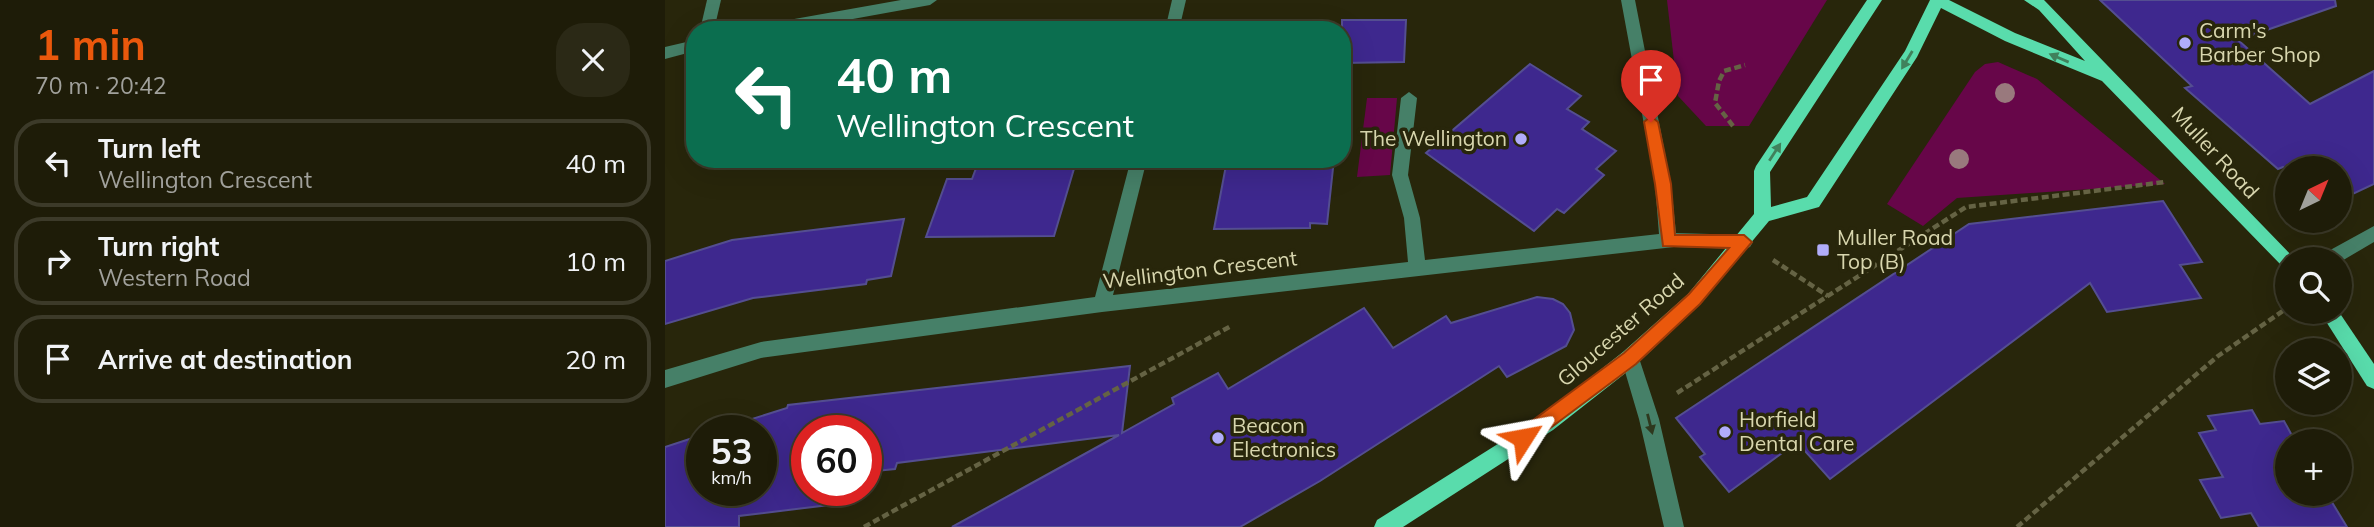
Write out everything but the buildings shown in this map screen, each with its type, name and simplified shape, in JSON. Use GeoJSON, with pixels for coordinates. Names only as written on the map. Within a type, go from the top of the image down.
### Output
{"type":"FeatureCollection","features":[{"type":"Feature","properties":{"kind":"main road"},"geometry":{"type":"LineString","coordinates":[[1875,0],[1762,171],[1763,216],[1813,202],[1912,53],[1937,0]]}},
{"type":"Feature","properties":{"kind":"main road","name":"Muller Road"},"geometry":{"type":"LineString","coordinates":[[1937,0],[2010,37],[2109,78]]}},
{"type":"Feature","properties":{"kind":"main road","name":"Muller Road"},"geometry":{"type":"LineString","coordinates":[[2038,2],[2275,249]]}},
{"type":"Feature","properties":{"kind":"main road","name":"Gloucester Road"},"geometry":{"type":"LineString","coordinates":[[1384,527],[1546,424],[1630,358],[1694,299],[1763,216]]}},
{"type":"Feature","properties":{"kind":"main road"},"geometry":{"type":"LineString","coordinates":[[2337,324],[2374,380]]}},
{"type":"Feature","properties":{"kind":"street"},"geometry":{"type":"LineString","coordinates":[[709,21],[714,0]]}},
{"type":"Feature","properties":{"kind":"street"},"geometry":{"type":"LineString","coordinates":[[812,21],[930,0]]}},
{"type":"Feature","properties":{"kind":"street"},"geometry":{"type":"LineString","coordinates":[[1174,21],[1179,0]]}},
{"type":"Feature","properties":{"kind":"street"},"geometry":{"type":"LineString","coordinates":[[1628,0],[1663,184],[1668,241]]}},
{"type":"Feature","properties":{"kind":"street"},"geometry":{"type":"LineString","coordinates":[[665,53],[686,47]]}},
{"type":"Feature","properties":{"kind":"street"},"geometry":{"type":"LineString","coordinates":[[1409,98],[1400,175],[1412,218],[1417,268]]}},
{"type":"Feature","properties":{"kind":"street"},"geometry":{"type":"LineString","coordinates":[[1102,304],[1137,168]]}},
{"type":"Feature","properties":{"kind":"street"},"geometry":{"type":"LineString","coordinates":[[2350,247],[2374,233]]}},
{"type":"Feature","properties":{"kind":"street","name":"Wellington Crescent"},"geometry":{"type":"LineString","coordinates":[[665,379],[761,350],[1102,304],[1668,241],[1744,242]]}},
{"type":"Feature","properties":{"kind":"street"},"geometry":{"type":"LineString","coordinates":[[1630,358],[1649,419],[1674,527]]}},
{"type":"Feature","properties":{"kind":"path"},"geometry":{"type":"LineString","coordinates":[[1733,126],[1715,103],[1718,81],[1725,70],[1745,65]]}},
{"type":"Feature","properties":{"kind":"path"},"geometry":{"type":"LineString","coordinates":[[1649,419],[1689,383],[1966,207],[2169,181]]}},
{"type":"Feature","properties":{"kind":"path"},"geometry":{"type":"LineString","coordinates":[[1744,242],[1828,296]]}},
{"type":"Feature","properties":{"kind":"path"},"geometry":{"type":"LineString","coordinates":[[2017,527],[2218,356],[2275,316]]}},
{"type":"Feature","properties":{"kind":"path"},"geometry":{"type":"LineString","coordinates":[[864,527],[1089,406],[1241,320]]}},
{"type":"Feature","properties":{"kind":"shaded area"},"geometry":{"type":"Polygon","coordinates":[[[1667,0],[1827,0],[1749,126],[1706,126],[1678,96],[1667,0]]]}},
{"type":"Feature","properties":{"kind":"shaded area"},"geometry":{"type":"Polygon","coordinates":[[[1998,62],[2037,79],[2165,184],[1957,198],[1923,226],[1887,204],[1975,72],[1985,64],[1998,62]]]}},
{"type":"Feature","properties":{"kind":"shaded area"},"geometry":{"type":"Polygon","coordinates":[[[1367,98],[1397,98],[1390,175],[1357,177],[1367,98]]]}},
{"type":"Feature","properties":{"kind":"place","name":"Carm's Barber Shop"},"geometry":{"type":"Point","coordinates":[2185,43]}},
{"type":"Feature","properties":{"kind":"place","name":"The Wellington"},"geometry":{"type":"Point","coordinates":[1521,139]}},
{"type":"Feature","properties":{"kind":"place","name":"Muller Road Top (B)"},"geometry":{"type":"Point","coordinates":[1823,250]}},
{"type":"Feature","properties":{"kind":"place","name":"Horfield Dental Care"},"geometry":{"type":"Point","coordinates":[1725,432]}},
{"type":"Feature","properties":{"kind":"place","name":"Beacon Electronics"},"geometry":{"type":"Point","coordinates":[1218,438]}},
{"type":"Feature","properties":{"kind":"route"},"geometry":{"type":"LineString","coordinates":[[1523,438],[1546,424],[1630,358],[1694,299],[1744,242],[1668,241],[1663,184],[1651,122]]}}]}
